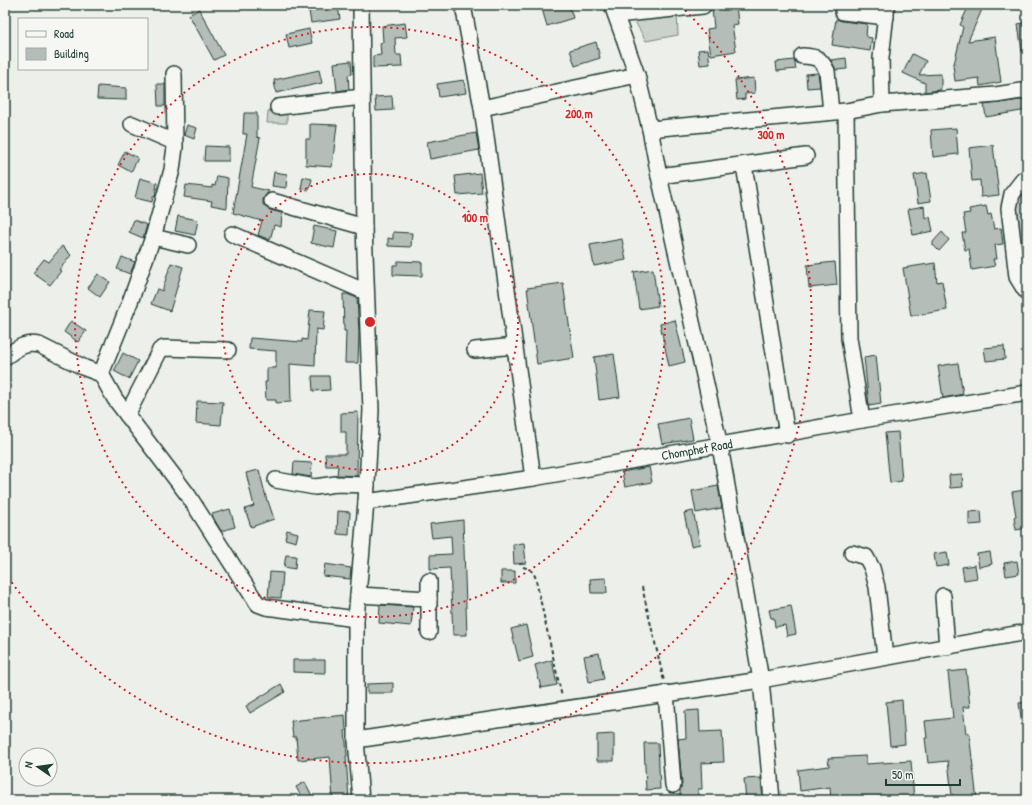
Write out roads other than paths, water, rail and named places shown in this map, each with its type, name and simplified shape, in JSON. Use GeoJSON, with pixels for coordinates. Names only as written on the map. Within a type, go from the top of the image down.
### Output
{"type":"FeatureCollection","features":[{"type":"Feature","properties":{"kind":"street"},"geometry":{"type":"LineString","coordinates":[[361,5],[364,227],[371,410],[366,502],[356,619],[356,740],[361,800]]}},
{"type":"Feature","properties":{"kind":"street"},"geometry":{"type":"LineString","coordinates":[[463,5],[482,108],[534,478]]}},
{"type":"Feature","properties":{"kind":"street"},"geometry":{"type":"LineString","coordinates":[[703,6],[614,10],[636,75],[650,128],[659,176],[720,446],[761,680],[772,800]]}},
{"type":"Feature","properties":{"kind":"street"},"geometry":{"type":"LineString","coordinates":[[842,12],[887,11],[881,58],[882,104]]}},
{"type":"Feature","properties":{"kind":"street"},"geometry":{"type":"LineString","coordinates":[[802,56],[820,59],[827,71],[839,112],[849,338],[862,420]]}},
{"type":"Feature","properties":{"kind":"street"},"geometry":{"type":"LineString","coordinates":[[101,374],[130,302],[153,237],[172,170],[174,142],[174,74]]}},
{"type":"Feature","properties":{"kind":"street"},"geometry":{"type":"LineString","coordinates":[[482,108],[636,75]]}},
{"type":"Feature","properties":{"kind":"street"},"geometry":{"type":"LineString","coordinates":[[650,128],[839,112],[882,104],[996,96],[1027,90]]}},
{"type":"Feature","properties":{"kind":"street"},"geometry":{"type":"LineString","coordinates":[[278,107],[362,97]]}},
{"type":"Feature","properties":{"kind":"street"},"geometry":{"type":"LineString","coordinates":[[132,124],[174,142]]}},
{"type":"Feature","properties":{"kind":"street"},"geometry":{"type":"LineString","coordinates":[[659,176],[806,156]]}},
{"type":"Feature","properties":{"kind":"street"},"geometry":{"type":"LineString","coordinates":[[744,165],[787,434]]}},
{"type":"Feature","properties":{"kind":"street"},"geometry":{"type":"LineString","coordinates":[[1027,177],[1012,194],[1009,208],[1017,277],[1027,291]]}},
{"type":"Feature","properties":{"kind":"street"},"geometry":{"type":"LineString","coordinates":[[272,201],[364,227]]}},
{"type":"Feature","properties":{"kind":"street"},"geometry":{"type":"LineString","coordinates":[[232,234],[366,292]]}},
{"type":"Feature","properties":{"kind":"street"},"geometry":{"type":"LineString","coordinates":[[153,237],[188,245]]}},
{"type":"Feature","properties":{"kind":"street"},"geometry":{"type":"LineString","coordinates":[[5,357],[25,344],[31,343],[39,345],[78,365],[101,374],[115,399],[188,495],[258,604],[266,607],[356,619]]}},
{"type":"Feature","properties":{"kind":"street"},"geometry":{"type":"LineString","coordinates":[[475,350],[516,346]]}},
{"type":"Feature","properties":{"kind":"street"},"geometry":{"type":"LineString","coordinates":[[127,415],[160,350],[164,348],[228,350]]}},
{"type":"Feature","properties":{"kind":"street","name":"Chomphet Road"},"geometry":{"type":"LineString","coordinates":[[366,502],[534,478],[862,420],[1027,393]]}},
{"type":"Feature","properties":{"kind":"street"},"geometry":{"type":"LineString","coordinates":[[276,480],[315,487],[336,484],[367,485]]}},
{"type":"Feature","properties":{"kind":"street"},"geometry":{"type":"LineString","coordinates":[[852,553],[866,557],[872,568],[877,587],[886,657]]}},
{"type":"Feature","properties":{"kind":"street"},"geometry":{"type":"LineString","coordinates":[[429,581],[429,632]]}},
{"type":"Feature","properties":{"kind":"street"},"geometry":{"type":"LineString","coordinates":[[358,595],[429,599]]}},
{"type":"Feature","properties":{"kind":"street"},"geometry":{"type":"LineString","coordinates":[[943,596],[947,646]]}},
{"type":"Feature","properties":{"kind":"street"},"geometry":{"type":"LineString","coordinates":[[356,740],[761,680],[1027,632]]}},
{"type":"Feature","properties":{"kind":"street"},"geometry":{"type":"LineString","coordinates":[[666,693],[673,785]]}}]}
